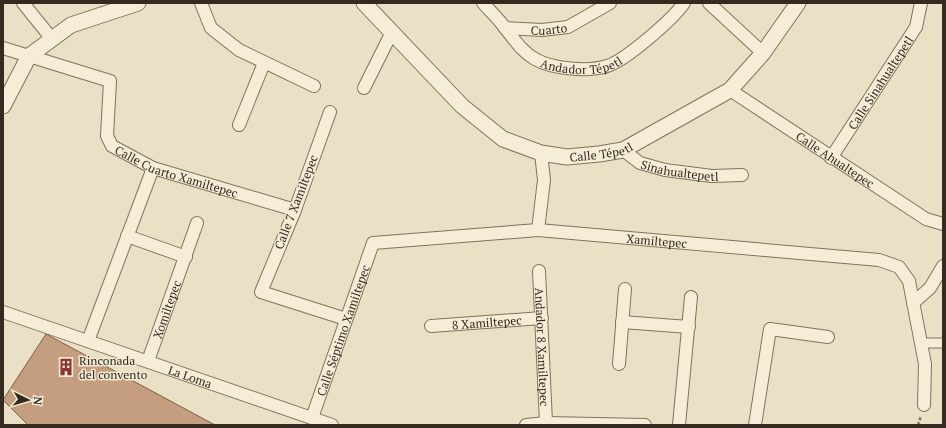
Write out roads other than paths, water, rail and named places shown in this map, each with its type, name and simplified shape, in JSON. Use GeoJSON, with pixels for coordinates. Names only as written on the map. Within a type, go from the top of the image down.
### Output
{"type":"FeatureCollection","features":[{"type":"Feature","properties":{"kind":"street"},"geometry":{"type":"LineString","coordinates":[[23,3],[52,39]]}},
{"type":"Feature","properties":{"kind":"street"},"geometry":{"type":"LineString","coordinates":[[3,106],[29,56],[71,25],[138,3]]}},
{"type":"Feature","properties":{"kind":"street"},"geometry":{"type":"LineString","coordinates":[[201,3],[211,28],[239,50],[314,86]]}},
{"type":"Feature","properties":{"kind":"street","name":"Calle Tépetl"},"geometry":{"type":"LineString","coordinates":[[364,3],[462,106],[503,138],[541,153],[566,157],[623,150],[730,90],[763,53],[798,3]]}},
{"type":"Feature","properties":{"kind":"street","name":"Andador Tépetl"},"geometry":{"type":"LineString","coordinates":[[483,3],[519,47],[535,59],[553,66],[582,68],[607,66],[633,51],[677,14],[684,3]]}},
{"type":"Feature","properties":{"kind":"street","name":"Cuarto"},"geometry":{"type":"LineString","coordinates":[[505,28],[542,30],[568,27],[610,3]]}},
{"type":"Feature","properties":{"kind":"street"},"geometry":{"type":"LineString","coordinates":[[709,3],[763,53]]}},
{"type":"Feature","properties":{"kind":"street","name":"Calle Sinahualtepetl"},"geometry":{"type":"LineString","coordinates":[[831,158],[916,27],[921,3]]}},
{"type":"Feature","properties":{"kind":"street"},"geometry":{"type":"LineString","coordinates":[[364,88],[392,32]]}},
{"type":"Feature","properties":{"kind":"street"},"geometry":{"type":"LineString","coordinates":[[3,48],[29,56]]}},
{"type":"Feature","properties":{"kind":"street","name":"Calle Cuarto Xamiltepec"},"geometry":{"type":"LineString","coordinates":[[29,56],[110,81],[107,136],[112,146],[153,168],[295,210]]}},
{"type":"Feature","properties":{"kind":"street"},"geometry":{"type":"LineString","coordinates":[[239,125],[264,63]]}},
{"type":"Feature","properties":{"kind":"street","name":"Calle Ahualtepec"},"geometry":{"type":"LineString","coordinates":[[730,90],[831,158],[926,219],[943,224]]}},
{"type":"Feature","properties":{"kind":"street","name":"Calle 7 Xamiltepec"},"geometry":{"type":"LineString","coordinates":[[330,112],[295,210],[261,292],[346,320]]}},
{"type":"Feature","properties":{"kind":"street","name":"Sinahualtepetl"},"geometry":{"type":"LineString","coordinates":[[623,150],[640,163],[665,170],[712,176],[742,175]]}},
{"type":"Feature","properties":{"kind":"street"},"geometry":{"type":"LineString","coordinates":[[538,230],[544,180],[541,153]]}},
{"type":"Feature","properties":{"kind":"street"},"geometry":{"type":"LineString","coordinates":[[88,341],[153,168]]}},
{"type":"Feature","properties":{"kind":"street","name":"Xomiltepec"},"geometry":{"type":"LineString","coordinates":[[148,361],[197,223]]}},
{"type":"Feature","properties":{"kind":"street","name":"Xamiltepec"},"geometry":{"type":"LineString","coordinates":[[373,243],[538,230],[879,260],[899,266],[909,281],[925,364],[924,405]]}},
{"type":"Feature","properties":{"kind":"street"},"geometry":{"type":"LineString","coordinates":[[127,236],[186,256]]}},
{"type":"Feature","properties":{"kind":"street","name":"Calle Séptimo Xamiltepec"},"geometry":{"type":"LineString","coordinates":[[312,418],[373,243]]}},
{"type":"Feature","properties":{"kind":"street"},"geometry":{"type":"LineString","coordinates":[[913,303],[930,288],[943,266]]}},
{"type":"Feature","properties":{"kind":"street","name":"Andador 8 Xamiltepec"},"geometry":{"type":"LineString","coordinates":[[539,271],[546,423]]}},
{"type":"Feature","properties":{"kind":"street"},"geometry":{"type":"LineString","coordinates":[[619,364],[625,289]]}},
{"type":"Feature","properties":{"kind":"street"},"geometry":{"type":"LineString","coordinates":[[679,425],[691,297]]}},
{"type":"Feature","properties":{"kind":"street","name":"La Loma"},"geometry":{"type":"LineString","coordinates":[[3,312],[332,425]]}},
{"type":"Feature","properties":{"kind":"street","name":"8 Xamiltepec"},"geometry":{"type":"LineString","coordinates":[[431,326],[542,318]]}},
{"type":"Feature","properties":{"kind":"street"},"geometry":{"type":"LineString","coordinates":[[622,322],[689,327]]}},
{"type":"Feature","properties":{"kind":"street"},"geometry":{"type":"LineString","coordinates":[[755,425],[770,330],[828,337]]}},
{"type":"Feature","properties":{"kind":"street"},"geometry":{"type":"LineString","coordinates":[[922,343],[943,343]]}},
{"type":"Feature","properties":{"kind":"street"},"geometry":{"type":"LineString","coordinates":[[526,425],[546,423],[645,425]]}},
{"type":"Feature","properties":{"kind":"place","name":"Rinconada del convento"},"geometry":{"type":"Point","coordinates":[66,367]}}]}
